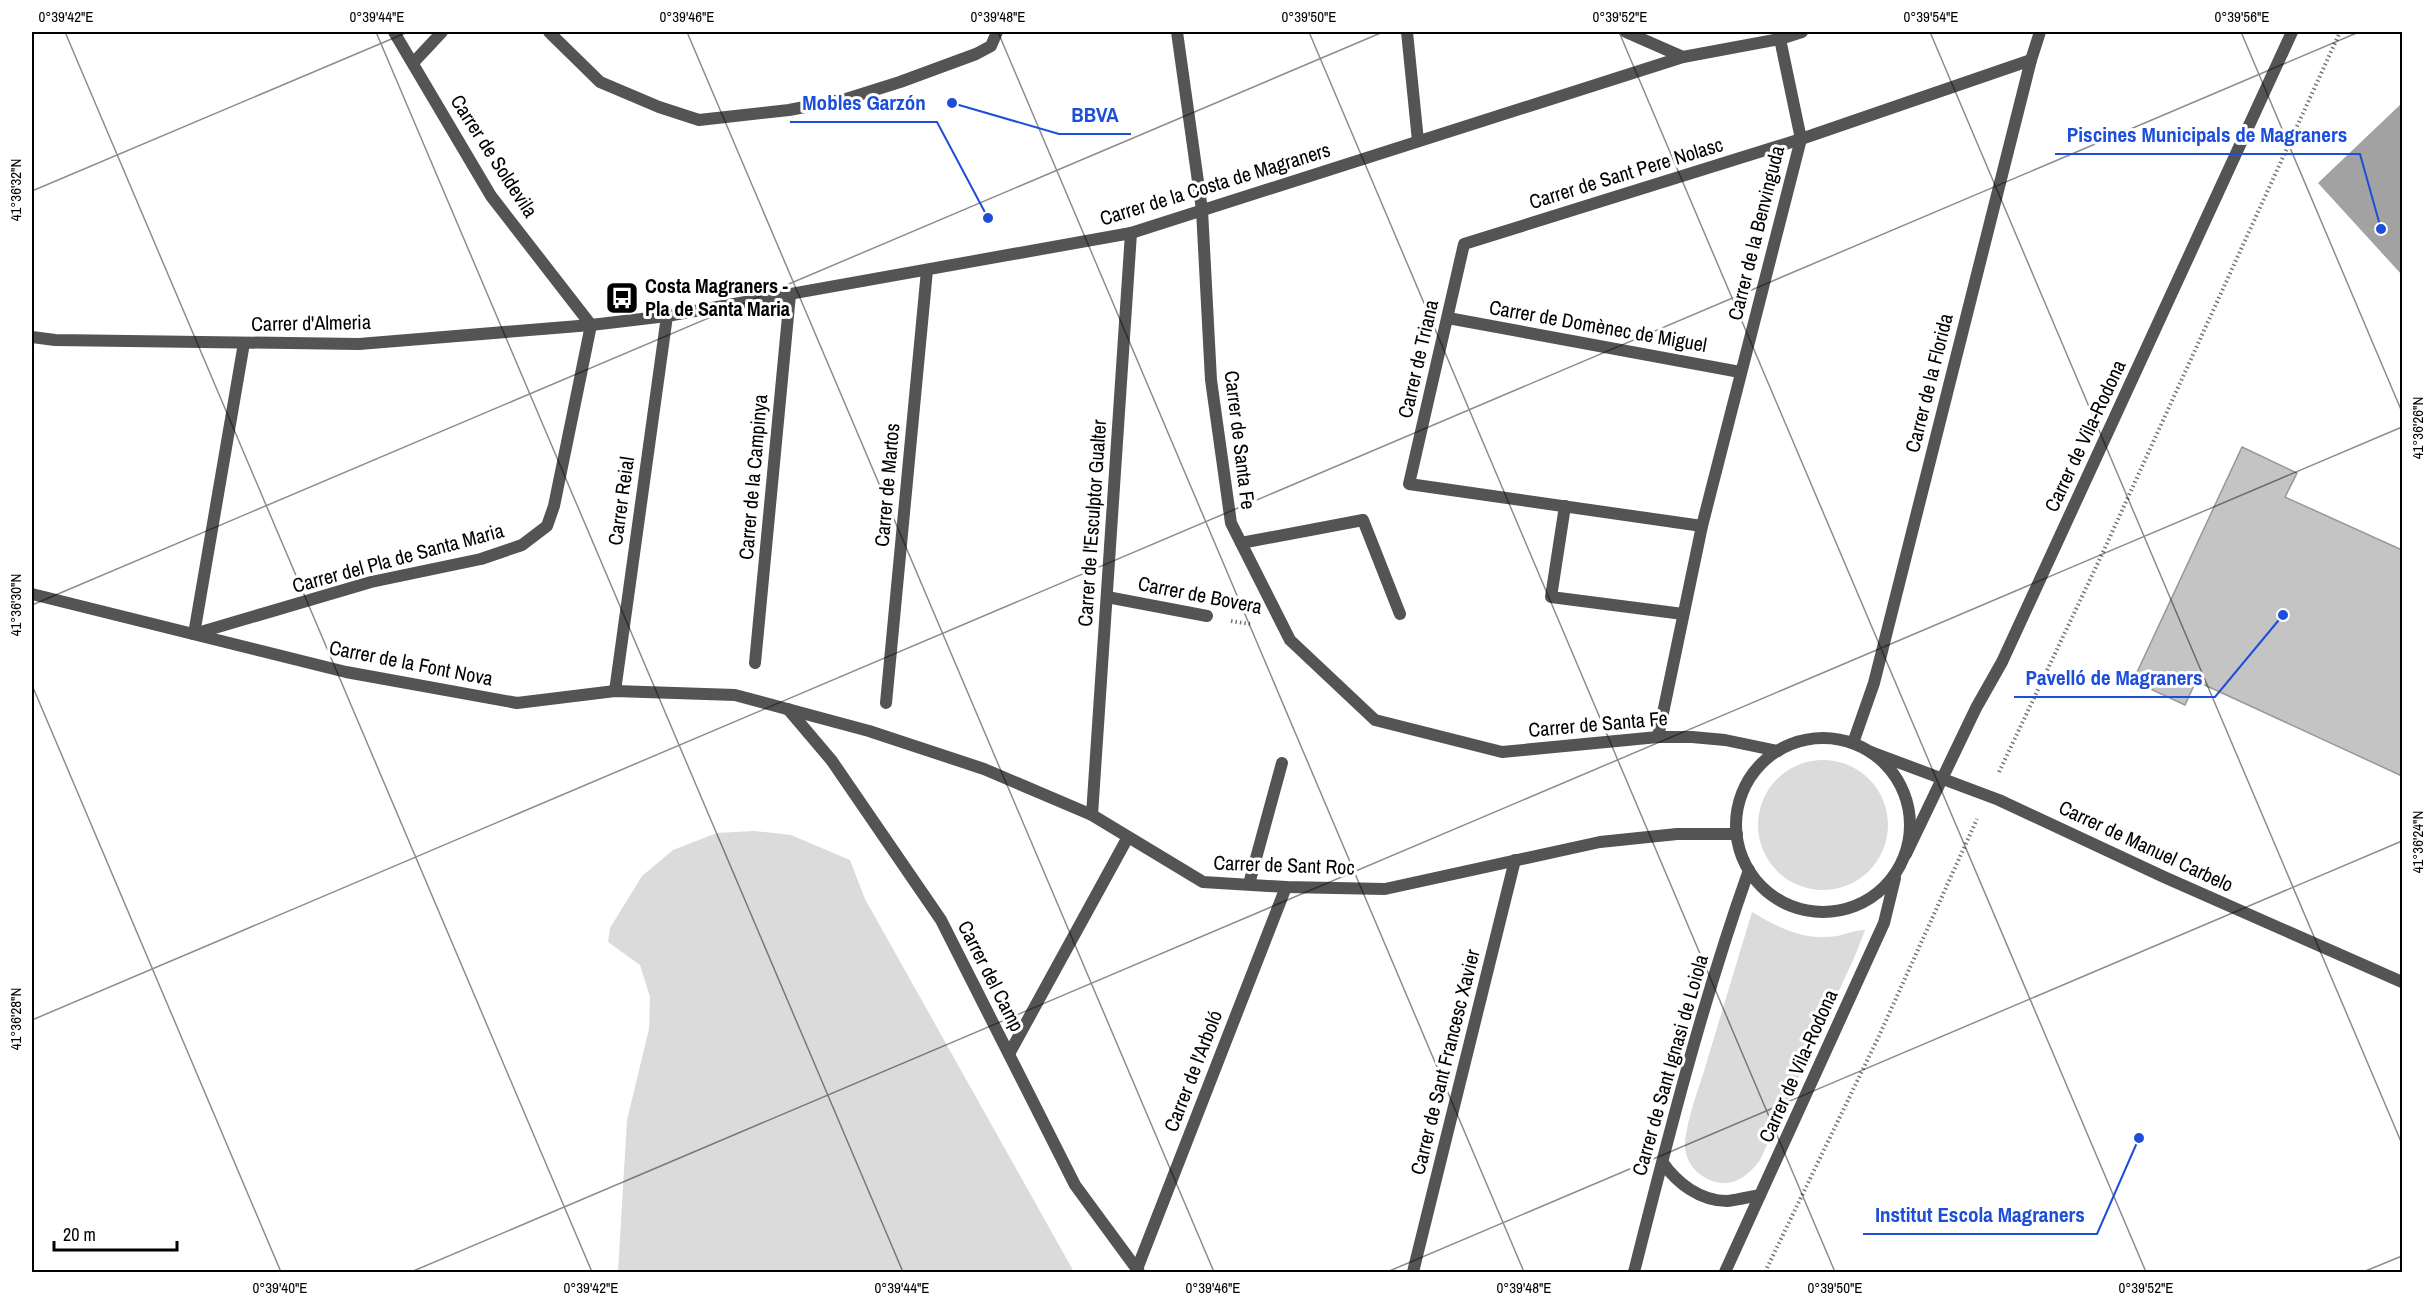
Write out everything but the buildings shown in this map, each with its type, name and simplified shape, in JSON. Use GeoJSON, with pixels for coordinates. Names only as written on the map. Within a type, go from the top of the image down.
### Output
{"type":"FeatureCollection","features":[{"type":"Feature","properties":{"kind":"street","name":"Carrer de Soldevila"},"geometry":{"type":"LineString","coordinates":[[394,32],[491,196],[591,325]]}},
{"type":"Feature","properties":{"kind":"street"},"geometry":{"type":"LineString","coordinates":[[413,63],[442,32]]}},
{"type":"Feature","properties":{"kind":"street"},"geometry":{"type":"LineString","coordinates":[[549,32],[600,82],[659,107],[699,120],[789,110],[846,99],[976,54],[991,46],[997,32]]}},
{"type":"Feature","properties":{"kind":"street","name":"Carrer de Santa Fe"},"geometry":{"type":"LineString","coordinates":[[1177,32],[1202,210],[1211,380],[1231,523],[1290,640],[1375,720],[1502,752],[1658,738],[1700,737],[1778,751]]}},
{"type":"Feature","properties":{"kind":"street"},"geometry":{"type":"LineString","coordinates":[[1407,32],[1418,141]]}},
{"type":"Feature","properties":{"kind":"street"},"geometry":{"type":"LineString","coordinates":[[1630,32],[1683,57]]}},
{"type":"Feature","properties":{"kind":"street","name":"Carrer de la Costa de Magraners"},"geometry":{"type":"LineString","coordinates":[[591,325],[667,316],[1131,233],[1683,57],[1780,39],[1802,32]]}},
{"type":"Feature","properties":{"kind":"street","name":"Carrer de la Florida"},"geometry":{"type":"LineString","coordinates":[[1853,743],[1874,683],[2031,60],[2040,32]]}},
{"type":"Feature","properties":{"kind":"street","name":"Carrer de Vila-Rodona"},"geometry":{"type":"LineString","coordinates":[[1906,855],[1976,708],[2002,662],[2292,32]]}},
{"type":"Feature","properties":{"kind":"street"},"geometry":{"type":"LineString","coordinates":[[1780,39],[1801,139]]}},
{"type":"Feature","properties":{"kind":"street","name":"Carrer de Sant Pere Nolasc"},"geometry":{"type":"LineString","coordinates":[[1464,244],[1801,139],[2031,60]]}},
{"type":"Feature","properties":{"kind":"street","name":"Carrer de la Benvinguda"},"geometry":{"type":"LineString","coordinates":[[1658,738],[1702,526],[1801,139]]}},
{"type":"Feature","properties":{"kind":"street","name":"Carrer de l'Esculptor Gualter"},"geometry":{"type":"LineString","coordinates":[[1092,815],[1131,233]]}},
{"type":"Feature","properties":{"kind":"street","name":"Carrer de Triana"},"geometry":{"type":"LineString","coordinates":[[1464,244],[1409,484],[1565,506]]}},
{"type":"Feature","properties":{"kind":"street","name":"Carrer de Martos"},"geometry":{"type":"LineString","coordinates":[[886,703],[927,270]]}},
{"type":"Feature","properties":{"kind":"street","name":"Carrer de la Campinya"},"geometry":{"type":"LineString","coordinates":[[755,663],[790,295]]}},
{"type":"Feature","properties":{"kind":"street","name":"Carrer Reial"},"geometry":{"type":"LineString","coordinates":[[615,691],[667,316]]}},
{"type":"Feature","properties":{"kind":"street","name":"Carrer de Domènec de Miguel"},"geometry":{"type":"LineString","coordinates":[[1448,318],[1740,372]]}},
{"type":"Feature","properties":{"kind":"street","name":"Carrer d'Almeria"},"geometry":{"type":"LineString","coordinates":[[32,337],[55,340],[359,344],[591,325]]}},
{"type":"Feature","properties":{"kind":"street","name":"Carrer del Pla de Santa Maria"},"geometry":{"type":"LineString","coordinates":[[194,634],[371,582],[481,559],[522,545],[547,526],[559,484],[591,325]]}},
{"type":"Feature","properties":{"kind":"street"},"geometry":{"type":"LineString","coordinates":[[194,634],[244,343]]}},
{"type":"Feature","properties":{"kind":"street"},"geometry":{"type":"LineString","coordinates":[[1683,614],[1551,597],[1565,506],[1702,526]]}},
{"type":"Feature","properties":{"kind":"street"},"geometry":{"type":"LineString","coordinates":[[1242,543],[1363,520],[1400,614]]}},
{"type":"Feature","properties":{"kind":"street","name":"Carrer de la Font Nova"},"geometry":{"type":"LineString","coordinates":[[32,594],[346,672],[517,703],[615,691],[735,695],[788,709]]}},
{"type":"Feature","properties":{"kind":"street","name":"Carrer de Bovera"},"geometry":{"type":"LineString","coordinates":[[1107,597],[1207,616]]}},
{"type":"Feature","properties":{"kind":"street","name":"Carrer de Sant Roc"},"geometry":{"type":"LineString","coordinates":[[788,709],[869,731],[984,769],[1092,815],[1203,882],[1286,887],[1385,889],[1600,842],[1677,834],[1737,834]]}},
{"type":"Feature","properties":{"kind":"street","name":"Carrer del Camp"},"geometry":{"type":"LineString","coordinates":[[788,709],[832,761],[941,920],[1075,1185],[1138,1271]]}},
{"type":"Feature","properties":{"kind":"street"},"geometry":{"type":"LineString","coordinates":[[1815,738],[1834,738],[1853,743],[1871,752],[1886,764],[1898,779],[1906,796],[1910,815],[1911,835],[1906,855],[1897,872],[1885,887],[1869,899],[1852,907],[1833,912],[1794,907],[1776,898],[1761,886],[1749,870],[1741,853],[1737,834],[1737,814],[1741,795],[1750,778],[1762,763],[1778,751],[1796,742],[1815,738]]}},
{"type":"Feature","properties":{"kind":"street","name":"Carrer de Manuel Carbelo"},"geometry":{"type":"LineString","coordinates":[[1871,752],[1987,796],[2403,982]]}},
{"type":"Feature","properties":{"kind":"street"},"geometry":{"type":"LineString","coordinates":[[1249,884],[1282,763]]}},
{"type":"Feature","properties":{"kind":"street"},"geometry":{"type":"LineString","coordinates":[[1009,1054],[1128,837]]}},
{"type":"Feature","properties":{"kind":"street","name":"Carrer de Sant Francesc Xavier"},"geometry":{"type":"LineString","coordinates":[[1413,1272],[1515,860]]}},
{"type":"Feature","properties":{"kind":"street","name":"Carrer de Sant Ignasi de Loiola"},"geometry":{"type":"LineString","coordinates":[[1634,1272],[1708,998],[1749,870]]}},
{"type":"Feature","properties":{"kind":"street","name":"Carrer de Vila-Rodona"},"geometry":{"type":"LineString","coordinates":[[1725,1272],[1884,923],[1897,872]]}},
{"type":"Feature","properties":{"kind":"street","name":"Carrer de l'Arboló"},"geometry":{"type":"LineString","coordinates":[[1138,1271],[1286,887]]}},
{"type":"Feature","properties":{"kind":"street"},"geometry":{"type":"LineString","coordinates":[[1663,1163],[1673,1178],[1682,1185],[1710,1198],[1726,1201],[1760,1195]]}},
{"type":"Feature","properties":{"kind":"path"},"geometry":{"type":"LineString","coordinates":[[1765,1272],[1879,1036],[1987,796],[2104,550],[2340,32]]}},
{"type":"Feature","properties":{"kind":"path","name":"Carrer de Bovera"},"geometry":{"type":"LineString","coordinates":[[1207,616],[1286,631]]}},
{"type":"Feature","properties":{"kind":"shaded area"},"geometry":{"type":"Polygon","coordinates":[[[2402,103],[2402,275],[2318,183],[2402,103]]]}},
{"type":"Feature","properties":{"kind":"shaded area"},"geometry":{"type":"Polygon","coordinates":[[[1823,760],[1848,765],[1869,779],[1883,800],[1888,825],[1883,850],[1869,871],[1848,885],[1823,890],[1798,885],[1777,871],[1763,850],[1758,825],[1763,800],[1777,779],[1798,765],[1823,760]]]}},
{"type":"Feature","properties":{"kind":"shaded area"},"geometry":{"type":"Polygon","coordinates":[[[754,831],[791,835],[850,860],[865,899],[1074,1272],[618,1272],[627,1120],[649,1029],[650,997],[640,965],[608,942],[610,928],[642,876],[673,850],[717,833],[754,831]]]}},
{"type":"Feature","properties":{"kind":"shaded area"},"geometry":{"type":"Polygon","coordinates":[[[1752,912],[1782,928],[1814,937],[1837,936],[1865,930],[1760,1160],[1744,1176],[1734,1182],[1722,1183],[1708,1179],[1697,1172],[1686,1155],[1685,1140],[1752,912]]]}},
{"type":"Feature","properties":{"kind":"place","name":"BBVA"},"geometry":{"type":"Point","coordinates":[952,103]}},
{"type":"Feature","properties":{"kind":"place","name":"Mobles Garzón"},"geometry":{"type":"Point","coordinates":[988,218]}},
{"type":"Feature","properties":{"kind":"place","name":"Piscines Municipals de Magraners"},"geometry":{"type":"Point","coordinates":[2381,229]}},
{"type":"Feature","properties":{"kind":"place","name":"Costa Magraners - Pla de Santa Maria"},"geometry":{"type":"Point","coordinates":[622,298]}},
{"type":"Feature","properties":{"kind":"place","name":"Pavelló de Magraners"},"geometry":{"type":"Point","coordinates":[2283,615]}},
{"type":"Feature","properties":{"kind":"place","name":"Institut Escola Magraners"},"geometry":{"type":"Point","coordinates":[2139,1138]}}]}
